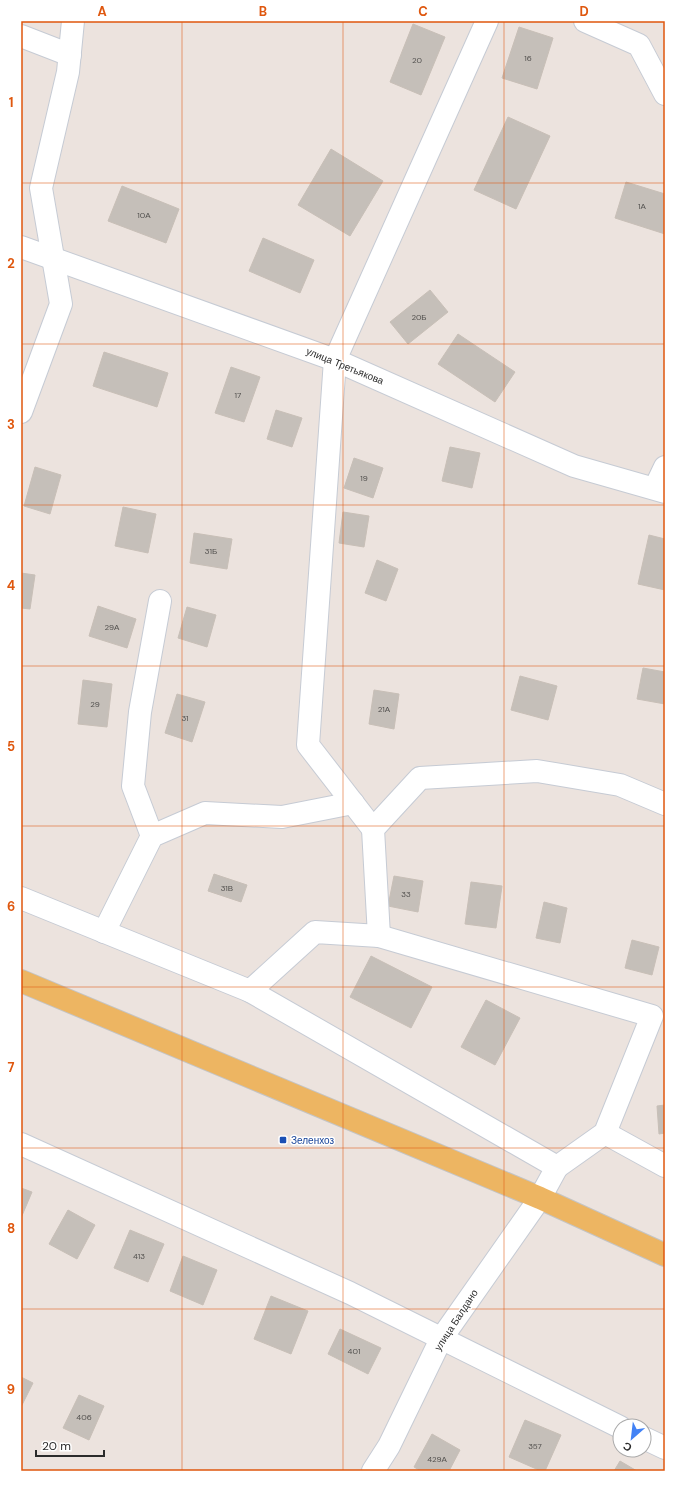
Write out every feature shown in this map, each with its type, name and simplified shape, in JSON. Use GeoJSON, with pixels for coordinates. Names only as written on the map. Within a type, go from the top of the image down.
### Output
{"type":"FeatureCollection","features":[{"type":"Feature","properties":{"kind":"main road"},"geometry":{"type":"LineString","coordinates":[[21,981],[540,1198],[665,1255]]}},
{"type":"Feature","properties":{"kind":"street"},"geometry":{"type":"LineString","coordinates":[[21,412],[61,304],[41,188],[68,72],[73,21]]}},
{"type":"Feature","properties":{"kind":"street"},"geometry":{"type":"LineString","coordinates":[[379,936],[373,829],[308,745],[335,360],[487,21]]}},
{"type":"Feature","properties":{"kind":"street"},"geometry":{"type":"LineString","coordinates":[[585,21],[639,45],[665,94]]}},
{"type":"Feature","properties":{"kind":"street"},"geometry":{"type":"LineString","coordinates":[[21,36],[70,55]]}},
{"type":"Feature","properties":{"kind":"street","name":"улица Третьякова"},"geometry":{"type":"LineString","coordinates":[[21,247],[335,360],[574,466],[660,490]]}},
{"type":"Feature","properties":{"kind":"street"},"geometry":{"type":"LineString","coordinates":[[660,490],[665,467]]}},
{"type":"Feature","properties":{"kind":"street"},"geometry":{"type":"LineString","coordinates":[[152,836],[133,786],[140,712],[160,602]]}},
{"type":"Feature","properties":{"kind":"street"},"geometry":{"type":"LineString","coordinates":[[373,829],[420,778],[537,771],[620,785],[665,804]]}},
{"type":"Feature","properties":{"kind":"street"},"geometry":{"type":"LineString","coordinates":[[104,932],[152,836],[205,813],[282,816],[353,803]]}},
{"type":"Feature","properties":{"kind":"street"},"geometry":{"type":"LineString","coordinates":[[21,898],[250,991],[557,1167],[605,1133],[659,1018],[379,936],[315,932],[250,991]]}},
{"type":"Feature","properties":{"kind":"street"},"geometry":{"type":"LineString","coordinates":[[605,1133],[665,1166]]}},
{"type":"Feature","properties":{"kind":"street"},"geometry":{"type":"LineString","coordinates":[[21,1144],[350,1292],[441,1339],[612,1422]]}},
{"type":"Feature","properties":{"kind":"street","name":"улица Балдано"},"geometry":{"type":"LineString","coordinates":[[373,1471],[389,1446],[441,1339],[540,1198],[557,1167]]}},
{"type":"Feature","properties":{"kind":"street"},"geometry":{"type":"LineString","coordinates":[[652,1442],[665,1448]]}},
{"type":"Feature","properties":{"kind":"building"},"geometry":{"type":"Polygon","coordinates":[[[413,24],[445,37],[421,95],[390,82],[413,24]]]}},
{"type":"Feature","properties":{"kind":"building"},"geometry":{"type":"Polygon","coordinates":[[[519,27],[553,38],[537,89],[502,78],[519,27]]]}},
{"type":"Feature","properties":{"kind":"building"},"geometry":{"type":"Polygon","coordinates":[[[508,117],[550,136],[516,209],[474,190],[508,117]]]}},
{"type":"Feature","properties":{"kind":"building"},"geometry":{"type":"Polygon","coordinates":[[[331,149],[383,181],[350,236],[298,205],[331,149]]]}},
{"type":"Feature","properties":{"kind":"building"},"geometry":{"type":"Polygon","coordinates":[[[626,182],[665,194],[665,234],[615,218],[626,182]]]}},
{"type":"Feature","properties":{"kind":"building"},"geometry":{"type":"Polygon","coordinates":[[[122,186],[179,209],[166,243],[108,221],[122,186]]]}},
{"type":"Feature","properties":{"kind":"building"},"geometry":{"type":"Polygon","coordinates":[[[263,238],[314,260],[300,293],[249,271],[263,238]]]}},
{"type":"Feature","properties":{"kind":"building"},"geometry":{"type":"Polygon","coordinates":[[[430,290],[448,312],[408,344],[390,322],[430,290]]]}},
{"type":"Feature","properties":{"kind":"building"},"geometry":{"type":"Polygon","coordinates":[[[458,334],[515,372],[495,402],[438,364],[458,334]]]}},
{"type":"Feature","properties":{"kind":"building"},"geometry":{"type":"Polygon","coordinates":[[[104,352],[168,373],[157,407],[93,386],[104,352]]]}},
{"type":"Feature","properties":{"kind":"building"},"geometry":{"type":"Polygon","coordinates":[[[231,367],[260,377],[244,422],[215,413],[231,367]]]}},
{"type":"Feature","properties":{"kind":"building"},"geometry":{"type":"Polygon","coordinates":[[[276,410],[302,418],[292,447],[267,439],[276,410]]]}},
{"type":"Feature","properties":{"kind":"building"},"geometry":{"type":"Polygon","coordinates":[[[450,447],[480,453],[472,488],[442,481],[450,447]]]}},
{"type":"Feature","properties":{"kind":"building"},"geometry":{"type":"Polygon","coordinates":[[[354,458],[383,468],[373,498],[344,488],[354,458]]]}},
{"type":"Feature","properties":{"kind":"building"},"geometry":{"type":"Polygon","coordinates":[[[35,467],[61,475],[50,514],[24,506],[35,467]]]}},
{"type":"Feature","properties":{"kind":"building"},"geometry":{"type":"Polygon","coordinates":[[[123,507],[156,514],[148,553],[115,546],[123,507]]]}},
{"type":"Feature","properties":{"kind":"building"},"geometry":{"type":"Polygon","coordinates":[[[343,512],[369,516],[364,547],[339,543],[343,512]]]}},
{"type":"Feature","properties":{"kind":"building"},"geometry":{"type":"Polygon","coordinates":[[[194,533],[232,539],[227,569],[190,563],[194,533]]]}},
{"type":"Feature","properties":{"kind":"building"},"geometry":{"type":"Polygon","coordinates":[[[649,535],[665,539],[665,590],[638,584],[649,535]]]}},
{"type":"Feature","properties":{"kind":"building"},"geometry":{"type":"Polygon","coordinates":[[[377,560],[398,569],[386,601],[365,593],[377,560]]]}},
{"type":"Feature","properties":{"kind":"building"},"geometry":{"type":"Polygon","coordinates":[[[21,573],[35,575],[30,609],[21,608],[21,573]]]}},
{"type":"Feature","properties":{"kind":"building"},"geometry":{"type":"Polygon","coordinates":[[[98,606],[136,619],[127,648],[89,636],[98,606]]]}},
{"type":"Feature","properties":{"kind":"building"},"geometry":{"type":"Polygon","coordinates":[[[187,607],[216,615],[207,647],[178,638],[187,607]]]}},
{"type":"Feature","properties":{"kind":"building"},"geometry":{"type":"Polygon","coordinates":[[[643,668],[665,672],[665,704],[637,699],[643,668]]]}},
{"type":"Feature","properties":{"kind":"building"},"geometry":{"type":"Polygon","coordinates":[[[520,676],[557,686],[548,720],[511,710],[520,676]]]}},
{"type":"Feature","properties":{"kind":"building"},"geometry":{"type":"Polygon","coordinates":[[[83,680],[112,684],[107,727],[78,724],[83,680]]]}},
{"type":"Feature","properties":{"kind":"building"},"geometry":{"type":"Polygon","coordinates":[[[374,690],[399,694],[394,729],[369,724],[374,690]]]}},
{"type":"Feature","properties":{"kind":"building"},"geometry":{"type":"Polygon","coordinates":[[[177,694],[205,702],[192,742],[165,733],[177,694]]]}},
{"type":"Feature","properties":{"kind":"building"},"geometry":{"type":"Polygon","coordinates":[[[214,874],[247,885],[241,902],[208,891],[214,874]]]}},
{"type":"Feature","properties":{"kind":"building"},"geometry":{"type":"Polygon","coordinates":[[[394,876],[423,881],[418,912],[388,906],[394,876]]]}},
{"type":"Feature","properties":{"kind":"building"},"geometry":{"type":"Polygon","coordinates":[[[471,882],[502,886],[496,928],[465,924],[471,882]]]}},
{"type":"Feature","properties":{"kind":"building"},"geometry":{"type":"Polygon","coordinates":[[[544,902],[567,908],[560,943],[536,938],[544,902]]]}},
{"type":"Feature","properties":{"kind":"building"},"geometry":{"type":"Polygon","coordinates":[[[632,940],[659,947],[652,975],[625,968],[632,940]]]}},
{"type":"Feature","properties":{"kind":"building"},"geometry":{"type":"Polygon","coordinates":[[[371,956],[432,987],[411,1028],[350,997],[371,956]]]}},
{"type":"Feature","properties":{"kind":"building"},"geometry":{"type":"Polygon","coordinates":[[[486,1000],[520,1018],[495,1065],[461,1047],[486,1000]]]}},
{"type":"Feature","properties":{"kind":"building"},"geometry":{"type":"Polygon","coordinates":[[[665,1105],[665,1133],[659,1134],[657,1106],[665,1105]]]}},
{"type":"Feature","properties":{"kind":"building"},"geometry":{"type":"Polygon","coordinates":[[[21,1188],[32,1192],[21,1218],[21,1188]]]}},
{"type":"Feature","properties":{"kind":"building"},"geometry":{"type":"Polygon","coordinates":[[[68,1210],[95,1225],[77,1259],[49,1244],[68,1210]]]}},
{"type":"Feature","properties":{"kind":"building"},"geometry":{"type":"Polygon","coordinates":[[[130,1230],[164,1244],[148,1282],[114,1268],[130,1230]]]}},
{"type":"Feature","properties":{"kind":"building"},"geometry":{"type":"Polygon","coordinates":[[[183,1256],[217,1270],[203,1305],[170,1291],[183,1256]]]}},
{"type":"Feature","properties":{"kind":"building"},"geometry":{"type":"Polygon","coordinates":[[[271,1296],[308,1311],[291,1354],[254,1339],[271,1296]]]}},
{"type":"Feature","properties":{"kind":"building"},"geometry":{"type":"Polygon","coordinates":[[[340,1329],[381,1348],[368,1374],[328,1354],[340,1329]]]}},
{"type":"Feature","properties":{"kind":"building"},"geometry":{"type":"Polygon","coordinates":[[[21,1377],[33,1383],[21,1407],[21,1377]]]}},
{"type":"Feature","properties":{"kind":"building"},"geometry":{"type":"Polygon","coordinates":[[[79,1395],[104,1406],[89,1440],[63,1428],[79,1395]]]}},
{"type":"Feature","properties":{"kind":"building"},"geometry":{"type":"Polygon","coordinates":[[[525,1420],[561,1435],[545,1471],[541,1471],[509,1457],[525,1420]]]}},
{"type":"Feature","properties":{"kind":"building"},"geometry":{"type":"Polygon","coordinates":[[[432,1434],[460,1450],[449,1471],[421,1471],[414,1467],[432,1434]]]}},
{"type":"Feature","properties":{"kind":"building"},"geometry":{"type":"Polygon","coordinates":[[[620,1461],[637,1471],[614,1471],[620,1461]]]}},
{"type":"Feature","properties":{"kind":"place","name":"Зеленхоз"},"geometry":{"type":"Point","coordinates":[283,1140]}}]}
